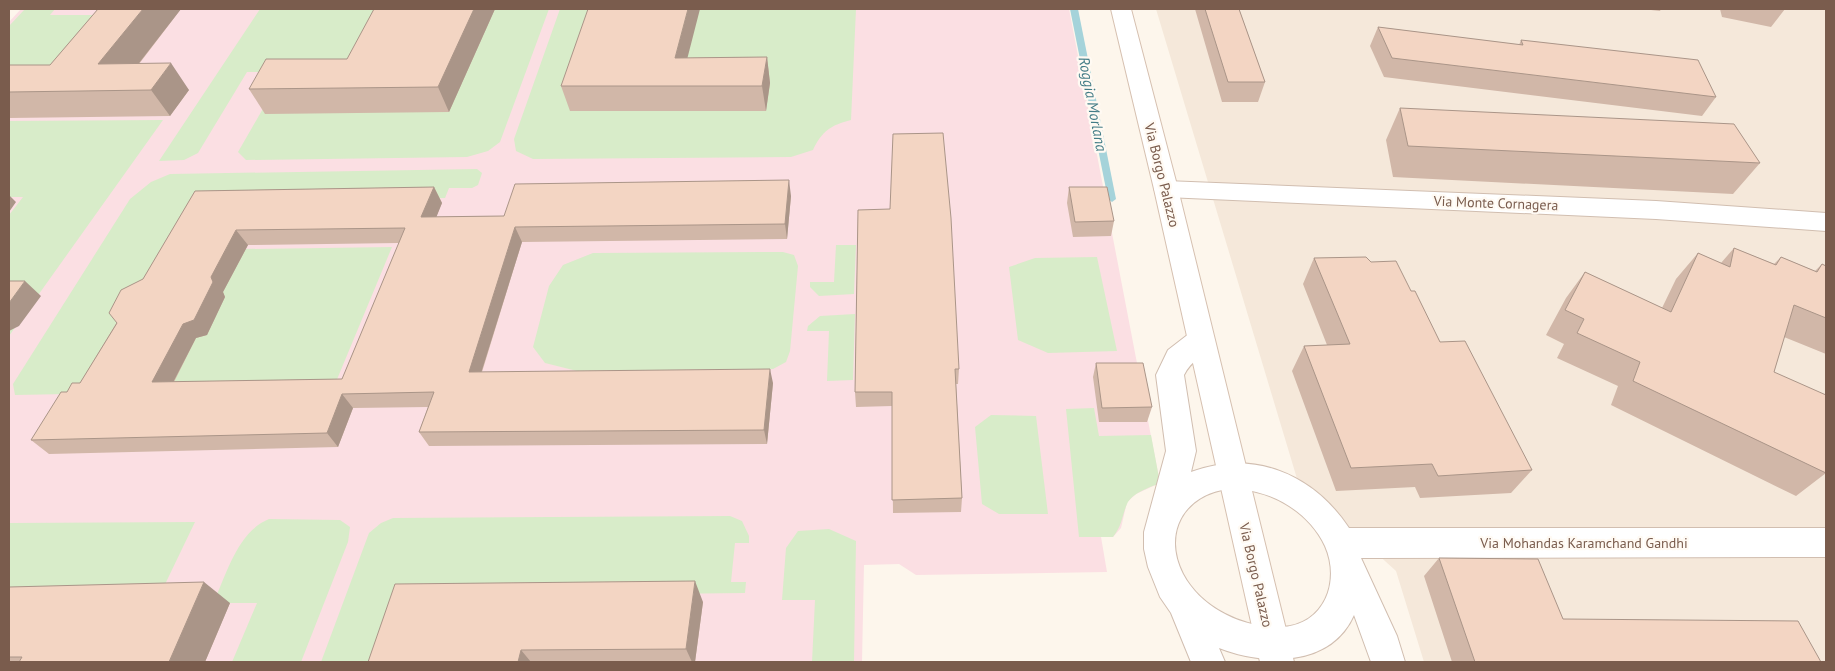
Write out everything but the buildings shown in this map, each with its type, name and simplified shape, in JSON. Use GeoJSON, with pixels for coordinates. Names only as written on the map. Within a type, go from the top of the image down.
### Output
{"type":"FeatureCollection","features":[{"type":"Feature","properties":{"kind":"street","name":"Via Borgo Palazzo"},"geometry":{"type":"LineString","coordinates":[[1121,9],[1166,189],[1200,341],[1275,654]]}},
{"type":"Feature","properties":{"kind":"street","name":"Via Monte Cornagera"},"geometry":{"type":"LineString","coordinates":[[1166,189],[1656,210],[1826,222]]}},
{"type":"Feature","properties":{"kind":"street","name":"Via Borgo Palazzo"},"geometry":{"type":"LineString","coordinates":[[1200,341],[1178,358],[1170,375],[1181,451],[1160,532],[1160,549],[1164,567],[1172,586],[1184,603],[1208,662]]}},
{"type":"Feature","properties":{"kind":"street","name":"Via Borgo Palazzo"},"geometry":{"type":"LineString","coordinates":[[1164,517],[1180,495],[1203,480],[1232,475],[1254,477],[1276,483],[1297,494],[1330,524],[1380,636],[1388,662]]}},
{"type":"Feature","properties":{"kind":"street","name":"Via Mohandas Karamchand Gandhi"},"geometry":{"type":"LineString","coordinates":[[1344,554],[1826,543]]}},
{"type":"Feature","properties":{"kind":"street","name":"Via Borgo Palazzo"},"geometry":{"type":"LineString","coordinates":[[1275,654],[1317,634],[1337,615],[1347,591],[1344,554]]}},
{"type":"Feature","properties":{"kind":"street","name":"Via Borgo Palazzo"},"geometry":{"type":"LineString","coordinates":[[1184,603],[1225,633],[1275,654]]}},
{"type":"Feature","properties":{"kind":"shaded area"},"geometry":{"type":"Polygon","coordinates":[[[21,9],[1069,9],[1160,483],[1136,494],[1127,502],[1121,528],[1113,537],[1101,537],[1107,572],[916,575],[899,564],[864,565],[862,662],[9,662],[9,22],[21,9]]]}},
{"type":"Feature","properties":{"kind":"shaded area"},"geometry":{"type":"Polygon","coordinates":[[[1156,9],[1826,9],[1826,662],[1424,662],[1396,571],[1298,482],[1156,9]]]}},
{"type":"Feature","properties":{"kind":"green space"},"geometry":{"type":"Polygon","coordinates":[[[25,9],[55,9],[50,15],[121,15],[77,70],[9,88],[9,26],[25,9]]]}},
{"type":"Feature","properties":{"kind":"green space"},"geometry":{"type":"Polygon","coordinates":[[[260,9],[549,9],[500,142],[488,151],[467,157],[246,160],[238,152],[284,72],[247,72],[198,153],[184,160],[159,161],[260,9]]]}},
{"type":"Feature","properties":{"kind":"green space"},"geometry":{"type":"Polygon","coordinates":[[[560,9],[856,9],[851,120],[838,124],[824,133],[813,150],[791,157],[533,159],[516,151],[514,139],[560,9]]]}},
{"type":"Feature","properties":{"kind":"green space"},"geometry":{"type":"Polygon","coordinates":[[[163,120],[9,336],[9,215],[23,197],[9,197],[9,121],[163,120]]]}},
{"type":"Feature","properties":{"kind":"green space"},"geometry":{"type":"Polygon","coordinates":[[[477,169],[482,173],[478,185],[472,188],[449,188],[445,198],[202,202],[174,250],[392,247],[333,389],[15,395],[13,384],[130,199],[151,182],[170,174],[477,169]]]}},
{"type":"Feature","properties":{"kind":"green space"},"geometry":{"type":"Polygon","coordinates":[[[836,245],[856,245],[854,294],[819,296],[810,287],[810,282],[834,282],[836,245]]]}},
{"type":"Feature","properties":{"kind":"green space"},"geometry":{"type":"Polygon","coordinates":[[[783,252],[794,255],[798,266],[790,351],[786,362],[773,369],[577,371],[545,363],[533,347],[549,286],[563,265],[593,253],[783,252]]]}},
{"type":"Feature","properties":{"kind":"green space"},"geometry":{"type":"Polygon","coordinates":[[[1097,257],[1117,351],[1048,353],[1018,340],[1009,267],[1035,258],[1097,257]]]}},
{"type":"Feature","properties":{"kind":"green space"},"geometry":{"type":"Polygon","coordinates":[[[855,314],[853,380],[827,381],[829,331],[807,331],[808,326],[820,316],[855,314]]]}},
{"type":"Feature","properties":{"kind":"green space"},"geometry":{"type":"Polygon","coordinates":[[[1094,408],[1099,436],[1151,435],[1160,483],[1141,491],[1129,500],[1120,525],[1113,537],[1079,537],[1066,409],[1094,408]]]}},
{"type":"Feature","properties":{"kind":"green space"},"geometry":{"type":"Polygon","coordinates":[[[991,415],[1036,416],[1048,514],[999,514],[982,504],[975,427],[991,415]]]}},
{"type":"Feature","properties":{"kind":"green space"},"geometry":{"type":"Polygon","coordinates":[[[730,516],[742,521],[749,536],[749,543],[735,543],[731,582],[746,582],[745,593],[407,597],[386,662],[321,662],[369,533],[381,523],[393,518],[730,516]]]}},
{"type":"Feature","properties":{"kind":"green space"},"geometry":{"type":"Polygon","coordinates":[[[269,519],[340,520],[350,527],[348,542],[301,662],[232,662],[257,603],[213,603],[228,567],[241,544],[258,525],[269,519]]]}},
{"type":"Feature","properties":{"kind":"green space"},"geometry":{"type":"Polygon","coordinates":[[[195,522],[156,603],[9,592],[9,523],[195,522]]]}},
{"type":"Feature","properties":{"kind":"green space"},"geometry":{"type":"Polygon","coordinates":[[[829,529],[856,541],[854,662],[812,662],[815,600],[782,600],[786,548],[798,531],[829,529]]]}},
{"type":"Feature","properties":{"kind":"waterway","name":"Roggia Morlana"},"geometry":{"type":"LineString","coordinates":[[1074,9],[1112,199]]}}]}
